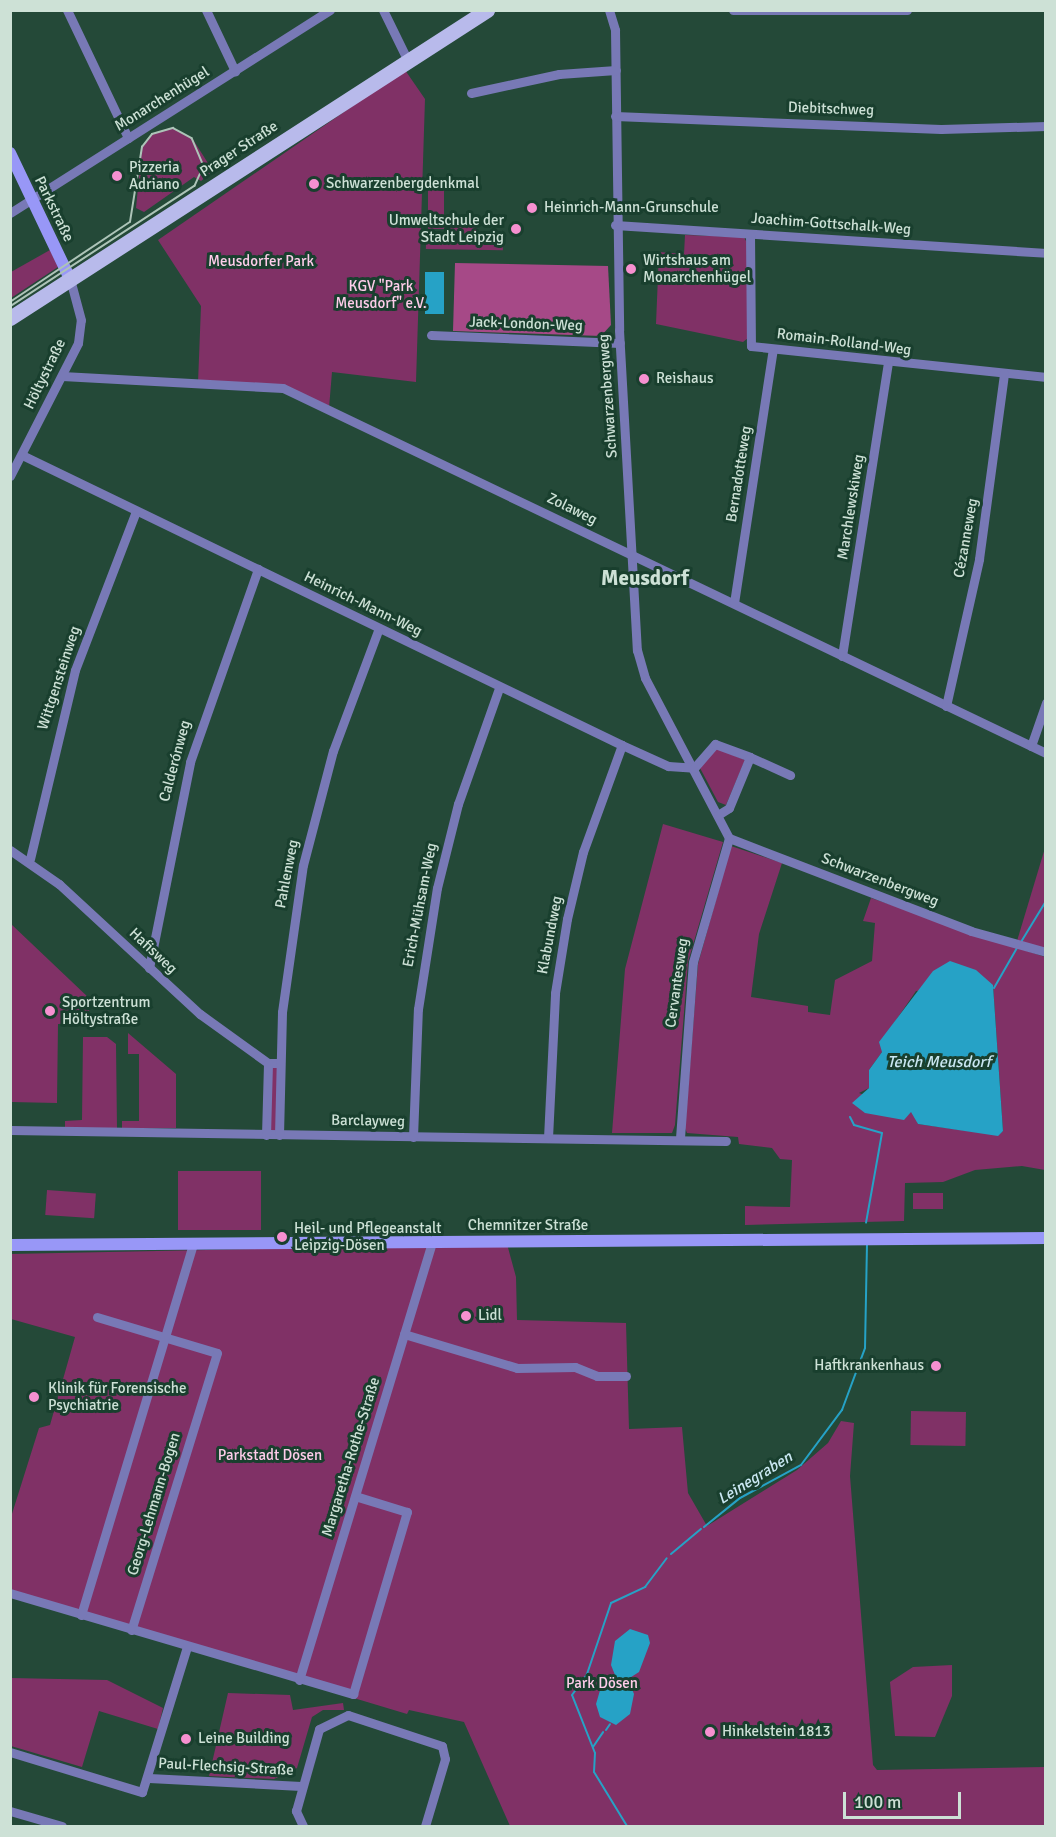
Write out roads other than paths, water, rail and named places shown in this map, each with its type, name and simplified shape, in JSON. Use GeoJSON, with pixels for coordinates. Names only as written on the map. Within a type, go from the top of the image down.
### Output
{"type":"FeatureCollection","features":[{"type":"Feature","properties":{"kind":"main road","name":"Prager Straße"},"geometry":{"type":"LineString","coordinates":[[10,318],[487,10]]}},
{"type":"Feature","properties":{"kind":"main road","name":"Parkstraße"},"geometry":{"type":"LineString","coordinates":[[10,153],[70,279]]}},
{"type":"Feature","properties":{"kind":"main road","name":"Chemnitzer Straße"},"geometry":{"type":"LineString","coordinates":[[10,1245],[1046,1238]]}},
{"type":"Feature","properties":{"kind":"street"},"geometry":{"type":"LineString","coordinates":[[67,10],[128,138]]}},
{"type":"Feature","properties":{"kind":"street"},"geometry":{"type":"LineString","coordinates":[[206,10],[235,71]]}},
{"type":"Feature","properties":{"kind":"street","name":"Monarchenhügel"},"geometry":{"type":"LineString","coordinates":[[10,213],[330,10]]}},
{"type":"Feature","properties":{"kind":"street"},"geometry":{"type":"LineString","coordinates":[[383,10],[408,61]]}},
{"type":"Feature","properties":{"kind":"street"},"geometry":{"type":"LineString","coordinates":[[733,10],[907,10]]}},
{"type":"Feature","properties":{"kind":"street","name":"Schwarzenbergweg"},"geometry":{"type":"LineString","coordinates":[[613,12],[616,70],[615,225],[631,554],[639,663],[729,838],[971,931],[1046,952]]}},
{"type":"Feature","properties":{"kind":"street"},"geometry":{"type":"LineString","coordinates":[[471,93],[559,74],[616,70]]}},
{"type":"Feature","properties":{"kind":"street","name":"Diebitschweg"},"geometry":{"type":"LineString","coordinates":[[615,116],[941,129],[1046,126]]}},
{"type":"Feature","properties":{"kind":"street","name":"Joachim-Gottschalk-Weg"},"geometry":{"type":"LineString","coordinates":[[615,225],[1046,253]]}},
{"type":"Feature","properties":{"kind":"street","name":"Romain-Rolland-Weg"},"geometry":{"type":"LineString","coordinates":[[750,234],[751,346],[888,363],[1046,377]]}},
{"type":"Feature","properties":{"kind":"street","name":"Höltystraße"},"geometry":{"type":"LineString","coordinates":[[10,476],[62,376],[81,330],[70,279]]}},
{"type":"Feature","properties":{"kind":"street","name":"Jack-London-Weg"},"geometry":{"type":"LineString","coordinates":[[431,335],[620,343]]}},
{"type":"Feature","properties":{"kind":"street","name":"Bernadotteweg"},"geometry":{"type":"LineString","coordinates":[[734,603],[773,349]]}},
{"type":"Feature","properties":{"kind":"street","name":"Marchlewskiweg"},"geometry":{"type":"LineString","coordinates":[[843,656],[888,363]]}},
{"type":"Feature","properties":{"kind":"street","name":"Cézanneweg"},"geometry":{"type":"LineString","coordinates":[[946,706],[979,558],[1004,374]]}},
{"type":"Feature","properties":{"kind":"street","name":"Zolaweg"},"geometry":{"type":"LineString","coordinates":[[62,376],[292,392],[1046,753]]}},
{"type":"Feature","properties":{"kind":"street","name":"Heinrich-Mann-Weg"},"geometry":{"type":"LineString","coordinates":[[22,455],[499,688],[668,766],[694,768]]}},
{"type":"Feature","properties":{"kind":"street","name":"Wittgensteinweg"},"geometry":{"type":"LineString","coordinates":[[30,859],[75,670],[136,511]]}},
{"type":"Feature","properties":{"kind":"street","name":"Calderónweg"},"geometry":{"type":"LineString","coordinates":[[149,968],[190,762],[258,569]]}},
{"type":"Feature","properties":{"kind":"street","name":"Pahlenweg"},"geometry":{"type":"LineString","coordinates":[[279,1135],[280,1063],[303,865],[333,751],[379,628]]}},
{"type":"Feature","properties":{"kind":"street","name":"Erich-Mühsam-Weg"},"geometry":{"type":"LineString","coordinates":[[413,1137],[418,1009],[436,888],[458,804],[499,688]]}},
{"type":"Feature","properties":{"kind":"street"},"geometry":{"type":"LineString","coordinates":[[1031,746],[1046,703]]}},
{"type":"Feature","properties":{"kind":"street"},"geometry":{"type":"LineString","coordinates":[[694,768],[715,744],[790,775]]}},
{"type":"Feature","properties":{"kind":"street","name":"Klabundweg"},"geometry":{"type":"LineString","coordinates":[[548,1138],[555,993],[567,919],[583,852],[622,745]]}},
{"type":"Feature","properties":{"kind":"street"},"geometry":{"type":"LineString","coordinates":[[718,815],[729,808],[750,757]]}},
{"type":"Feature","properties":{"kind":"street","name":"Cervantesweg"},"geometry":{"type":"LineString","coordinates":[[680,1138],[693,962],[729,838]]}},
{"type":"Feature","properties":{"kind":"street","name":"Hafisweg"},"geometry":{"type":"LineString","coordinates":[[10,850],[30,859],[200,1014],[268,1063]]}},
{"type":"Feature","properties":{"kind":"street"},"geometry":{"type":"LineString","coordinates":[[266,1135],[268,1063],[280,1063]]}},
{"type":"Feature","properties":{"kind":"street","name":"Barclayweg"},"geometry":{"type":"LineString","coordinates":[[10,1130],[413,1137],[680,1138],[726,1142]]}},
{"type":"Feature","properties":{"kind":"street","name":"Margaretha-Rothe-Straße"},"geometry":{"type":"LineString","coordinates":[[299,1680],[432,1241]]}},
{"type":"Feature","properties":{"kind":"street"},"geometry":{"type":"LineString","coordinates":[[81,1615],[193,1243]]}},
{"type":"Feature","properties":{"kind":"street"},"geometry":{"type":"LineString","coordinates":[[97,1317],[163,1337]]}},
{"type":"Feature","properties":{"kind":"street"},"geometry":{"type":"LineString","coordinates":[[404,1334],[517,1368],[575,1367],[597,1376],[626,1376]]}},
{"type":"Feature","properties":{"kind":"street","name":"Georg-Lehmann-Bogen"},"geometry":{"type":"LineString","coordinates":[[131,1630],[217,1353],[163,1337]]}},
{"type":"Feature","properties":{"kind":"street"},"geometry":{"type":"LineString","coordinates":[[10,1593],[299,1680],[353,1694],[407,1512],[354,1496]]}},
{"type":"Feature","properties":{"kind":"street","name":"Paul-Flechsig-Straße"},"geometry":{"type":"LineString","coordinates":[[10,1752],[142,1792],[149,1778],[187,1647]]}},
{"type":"Feature","properties":{"kind":"street","name":"Paul-Flechsig-Straße"},"geometry":{"type":"LineString","coordinates":[[303,1827],[296,1811],[301,1786],[319,1729],[334,1717],[348,1714],[438,1742],[445,1759],[425,1827]]}},
{"type":"Feature","properties":{"kind":"street","name":"Paul-Flechsig-Straße"},"geometry":{"type":"LineString","coordinates":[[149,1778],[301,1786]]}},
{"type":"Feature","properties":{"kind":"street"},"geometry":{"type":"LineString","coordinates":[[10,1811],[62,1827]]}},
{"type":"Feature","properties":{"kind":"water"},"geometry":{"type":"Polygon","coordinates":[[[425,272],[444,272],[444,314],[425,314],[425,272]]]}},
{"type":"Feature","properties":{"kind":"water","name":"Teich Meusdorf"},"geometry":{"type":"Polygon","coordinates":[[[950,961],[976,970],[993,985],[1003,1131],[998,1136],[918,1124],[911,1112],[904,1120],[865,1113],[852,1103],[869,1088],[869,1070],[882,1052],[879,1042],[933,971],[950,961]]]}},
{"type":"Feature","properties":{"kind":"water"},"geometry":{"type":"Polygon","coordinates":[[[630,1629],[648,1635],[650,1643],[639,1672],[628,1679],[634,1694],[630,1714],[616,1725],[600,1717],[596,1704],[603,1680],[615,1675],[611,1665],[615,1641],[630,1629]]]}},
{"type":"Feature","properties":{"kind":"waterway","name":"Leinegraben"},"geometry":{"type":"LineString","coordinates":[[1021,942],[1046,901]]}},
{"type":"Feature","properties":{"kind":"waterway","name":"Leinegraben"},"geometry":{"type":"LineString","coordinates":[[994,988],[1017,948]]}},
{"type":"Feature","properties":{"kind":"waterway","name":"Leinegraben"},"geometry":{"type":"LineString","coordinates":[[850,1117],[854,1125],[882,1133],[866,1223]]}},
{"type":"Feature","properties":{"kind":"waterway","name":"Leinegraben"},"geometry":{"type":"LineString","coordinates":[[704,1527],[740,1498],[801,1465],[842,1410],[865,1348],[867,1245]]}},
{"type":"Feature","properties":{"kind":"waterway","name":"Leinegraben"},"geometry":{"type":"LineString","coordinates":[[671,1554],[701,1529]]}},
{"type":"Feature","properties":{"kind":"waterway","name":"Leinegraben"},"geometry":{"type":"LineString","coordinates":[[627,1826],[594,1772],[595,1753],[572,1695],[587,1674],[611,1603],[645,1587],[667,1558]]}},
{"type":"Feature","properties":{"kind":"waterway"},"geometry":{"type":"LineString","coordinates":[[606,1730],[610,1724]]}},
{"type":"Feature","properties":{"kind":"waterway"},"geometry":{"type":"LineString","coordinates":[[593,1747],[603,1732]]}},
{"type":"Feature","properties":{"kind":"tram line"},"geometry":{"type":"LineString","coordinates":[[10,302],[130,222],[142,147],[152,134],[173,128],[192,138],[204,166],[195,186],[10,307]]}},
{"type":"Feature","properties":{"kind":"place","name":"Pizzeria Adriano"},"geometry":{"type":"Point","coordinates":[117,176]}},
{"type":"Feature","properties":{"kind":"place","name":"Schwarzenbergdenkmal"},"geometry":{"type":"Point","coordinates":[314,184]}},
{"type":"Feature","properties":{"kind":"place","name":"Heinrich-Mann-Grunschule"},"geometry":{"type":"Point","coordinates":[532,208]}},
{"type":"Feature","properties":{"kind":"place","name":"Umweltschule der Stadt Leipzig"},"geometry":{"type":"Point","coordinates":[516,229]}},
{"type":"Feature","properties":{"kind":"place","name":"Wirtshaus am Monarchenhügel"},"geometry":{"type":"Point","coordinates":[631,269]}},
{"type":"Feature","properties":{"kind":"place","name":"Reishaus"},"geometry":{"type":"Point","coordinates":[644,379]}},
{"type":"Feature","properties":{"kind":"place","name":"Sportzentrum Höltystraße"},"geometry":{"type":"Point","coordinates":[50,1011]}},
{"type":"Feature","properties":{"kind":"place","name":"Heil- und Pflegeanstalt Leipzig-Dösen"},"geometry":{"type":"Point","coordinates":[282,1237]}},
{"type":"Feature","properties":{"kind":"place","name":"Lidl"},"geometry":{"type":"Point","coordinates":[466,1316]}},
{"type":"Feature","properties":{"kind":"place","name":"Haftkrankenhaus"},"geometry":{"type":"Point","coordinates":[936,1366]}},
{"type":"Feature","properties":{"kind":"place","name":"Klinik für Forensische Psychiatrie"},"geometry":{"type":"Point","coordinates":[34,1397]}},
{"type":"Feature","properties":{"kind":"place","name":"Hinkelstein 1813"},"geometry":{"type":"Point","coordinates":[710,1732]}},
{"type":"Feature","properties":{"kind":"place","name":"Leine Building"},"geometry":{"type":"Point","coordinates":[186,1739]}},
{"type":"Feature","properties":{"kind":"district","name":"Meusdorf"},"geometry":{"type":"Point","coordinates":[645,578]}},
{"type":"Feature","properties":{"kind":"park label","name":"Meusdorfer Park"},"geometry":{"type":"Point","coordinates":[261,262]}},
{"type":"Feature","properties":{"kind":"park label","name":"KGV \"Park Meusdorf\" e.V."},"geometry":{"type":"Point","coordinates":[381,294]}},
{"type":"Feature","properties":{"kind":"park label","name":"Parkstadt Dösen"},"geometry":{"type":"Point","coordinates":[270,1456]}},
{"type":"Feature","properties":{"kind":"park label","name":"Park Dösen"},"geometry":{"type":"Point","coordinates":[602,1684]}}]}
